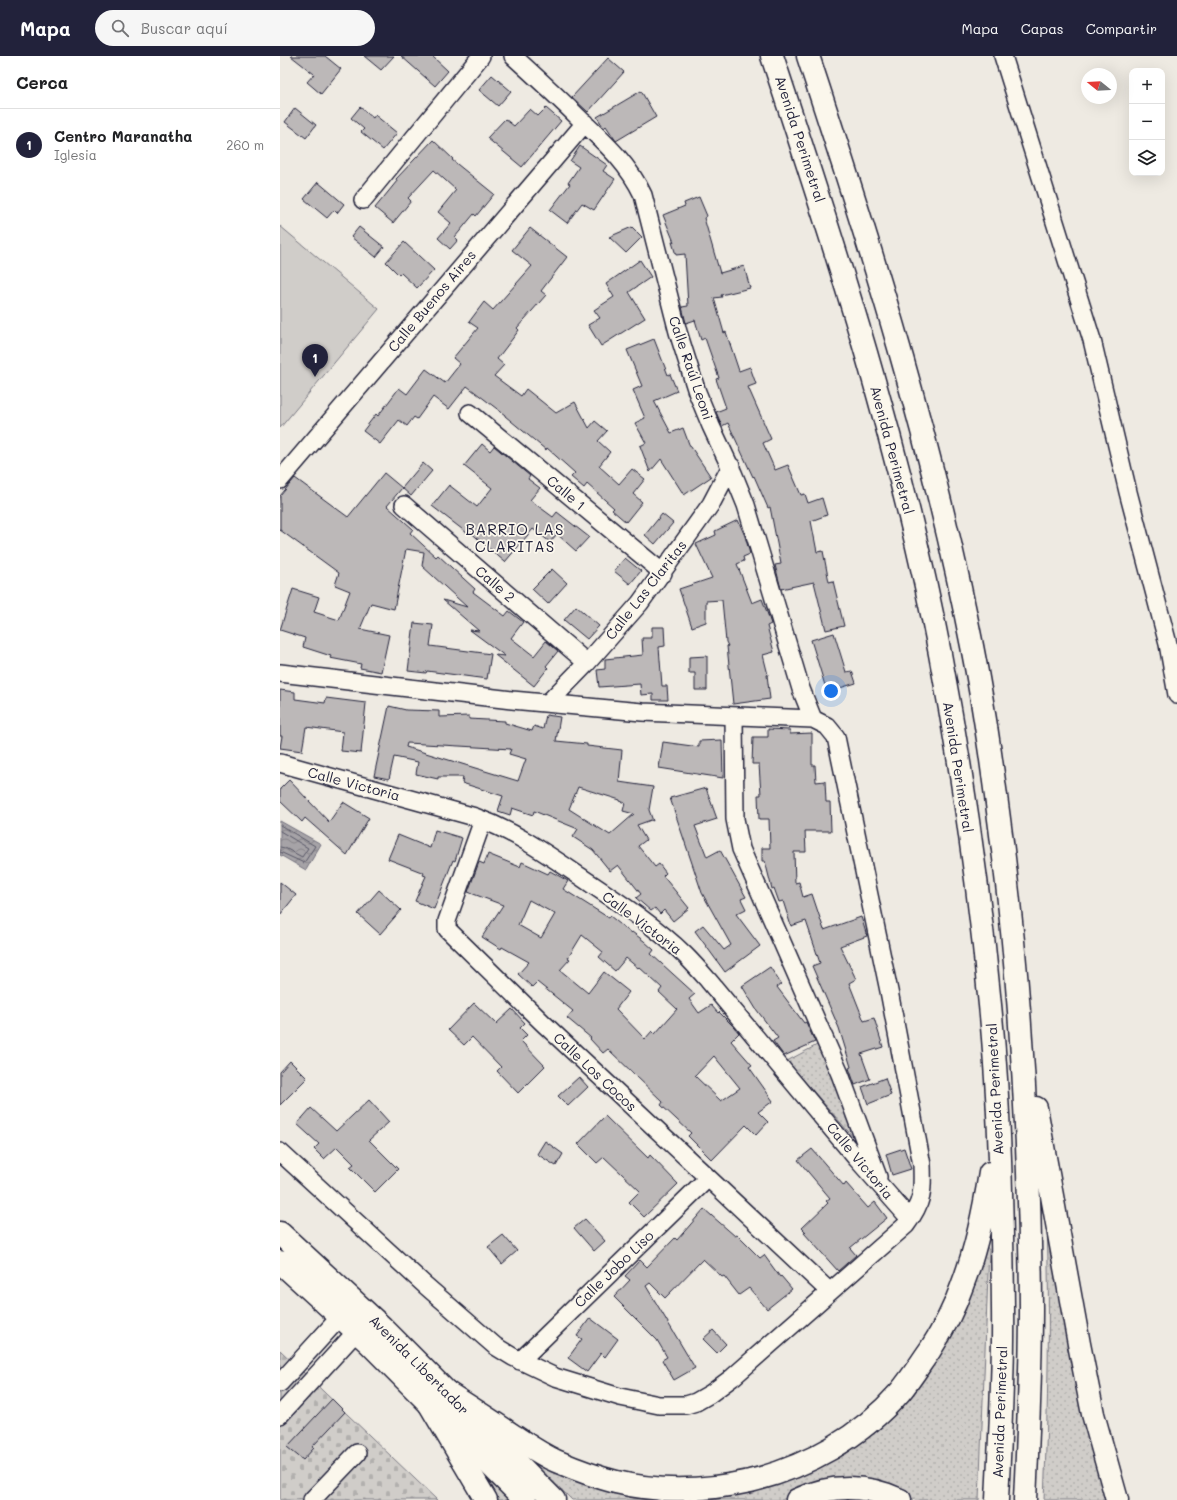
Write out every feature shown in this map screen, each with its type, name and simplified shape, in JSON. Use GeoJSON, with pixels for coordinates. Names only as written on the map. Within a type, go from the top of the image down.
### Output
{"type":"FeatureCollection","features":[{"type":"Feature","properties":{"kind":"main road","name":"Avenida Perimetral"},"geometry":{"type":"LineString","coordinates":[[772,56],[843,275],[874,380],[919,555],[940,654],[960,770],[977,890],[990,1009],[997,1103],[1001,1196],[1003,1310],[1001,1419],[997,1500]]}},
{"type":"Feature","properties":{"kind":"main road","name":"Avenida Perimetral"},"geometry":{"type":"LineString","coordinates":[[808,56],[868,242],[906,371],[951,547],[973,647],[993,764],[1019,1005],[1028,1195],[1031,1310],[1025,1500]]}},
{"type":"Feature","properties":{"kind":"main road"},"geometry":{"type":"LineString","coordinates":[[1019,1005],[1049,1182],[1079,1344],[1093,1414],[1117,1500]]}},
{"type":"Feature","properties":{"kind":"main road"},"geometry":{"type":"LineString","coordinates":[[438,1398],[555,1460],[595,1476],[643,1487],[674,1490],[722,1487],[792,1468],[824,1452],[853,1435],[880,1412],[900,1392],[917,1369],[950,1315],[962,1288],[974,1252],[985,1208],[992,1161],[997,1103]]}},
{"type":"Feature","properties":{"kind":"main road","name":"Avenida Libertador"},"geometry":{"type":"LineString","coordinates":[[280,1233],[382,1328],[438,1398],[525,1500]]}},
{"type":"Feature","properties":{"kind":"main road","name":"Avenida Libertador"},"geometry":{"type":"LineString","coordinates":[[280,1262],[356,1332],[438,1398],[554,1500]]}},
{"type":"Feature","properties":{"kind":"main road"},"geometry":{"type":"LineString","coordinates":[[438,1398],[486,1500]]}},
{"type":"Feature","properties":{"kind":"main road"},"geometry":{"type":"LineString","coordinates":[[797,1500],[821,1491],[839,1488],[868,1489],[900,1500]]}},
{"type":"Feature","properties":{"kind":"street"},"geometry":{"type":"LineString","coordinates":[[363,200],[481,56]]}},
{"type":"Feature","properties":{"kind":"street","name":"Calle Raúl Leoni"},"geometry":{"type":"LineString","coordinates":[[513,56],[625,164],[637,182],[643,195],[682,346],[697,392],[746,505],[801,689],[813,719]]}},
{"type":"Feature","properties":{"kind":"street"},"geometry":{"type":"LineString","coordinates":[[1004,56],[1092,340],[1128,492],[1168,644],[1177,695]]}},
{"type":"Feature","properties":{"kind":"street","name":"Calle Buenos Aires"},"geometry":{"type":"LineString","coordinates":[[280,480],[584,123]]}},
{"type":"Feature","properties":{"kind":"street","name":"Calle 1"},"geometry":{"type":"LineString","coordinates":[[470,413],[663,572]]}},
{"type":"Feature","properties":{"kind":"street","name":"Calle Las Claritas"},"geometry":{"type":"LineString","coordinates":[[548,703],[587,663],[640,603],[710,504],[730,466]]}},
{"type":"Feature","properties":{"kind":"street","name":"Calle 2"},"geometry":{"type":"LineString","coordinates":[[404,505],[587,663]]}},
{"type":"Feature","properties":{"kind":"street"},"geometry":{"type":"LineString","coordinates":[[280,673],[642,712],[813,719],[827,726],[836,737],[891,999],[922,1165],[923,1189],[919,1206],[906,1225],[733,1377],[710,1394],[696,1402],[659,1405],[620,1397],[555,1377],[520,1361],[495,1346],[426,1286],[280,1152]]}},
{"type":"Feature","properties":{"kind":"street"},"geometry":{"type":"LineString","coordinates":[[734,716],[735,819],[740,849],[840,1074],[881,1187]]}},
{"type":"Feature","properties":{"kind":"street","name":"Calle Victoria"},"geometry":{"type":"LineString","coordinates":[[280,763],[483,820],[514,833],[638,917],[686,956],[708,980],[881,1187],[910,1219]]}},
{"type":"Feature","properties":{"kind":"street","name":"Calle Los Cocos"},"geometry":{"type":"LineString","coordinates":[[483,820],[447,921],[447,929],[543,1023],[830,1292]]}},
{"type":"Feature","properties":{"kind":"street","name":"Calle Jobo Liso"},"geometry":{"type":"LineString","coordinates":[[520,1361],[708,1178]]}},
{"type":"Feature","properties":{"kind":"street"},"geometry":{"type":"LineString","coordinates":[[280,1383],[340,1317]]}},
{"type":"Feature","properties":{"kind":"street"},"geometry":{"type":"LineString","coordinates":[[280,1415],[356,1332]]}},
{"type":"Feature","properties":{"kind":"street"},"geometry":{"type":"LineString","coordinates":[[312,1500],[357,1453]]}},
{"type":"Feature","properties":{"kind":"green space"},"geometry":{"type":"Polygon","coordinates":[[[280,226],[379,309],[280,428],[280,226]]]}},
{"type":"Feature","properties":{"kind":"green space"},"geometry":{"type":"Polygon","coordinates":[[[819,1044],[855,1135],[854,1138],[787,1061],[819,1044]]]}},
{"type":"Feature","properties":{"kind":"green space"},"geometry":{"type":"Polygon","coordinates":[[[1047,1222],[1110,1500],[1044,1500],[1048,1361],[1047,1222]]]}},
{"type":"Feature","properties":{"kind":"green space"},"geometry":{"type":"Polygon","coordinates":[[[986,1246],[989,1250],[979,1500],[915,1500],[897,1491],[796,1493],[782,1500],[572,1500],[531,1460],[667,1496],[857,1440],[986,1246]]]}},
{"type":"Feature","properties":{"kind":"green space"},"geometry":{"type":"Polygon","coordinates":[[[280,1350],[437,1500],[280,1500],[280,1350]]]}},
{"type":"Feature","properties":{"kind":"green space"},"geometry":{"type":"Polygon","coordinates":[[[475,1463],[512,1500],[494,1500],[475,1463]]]}},
{"type":"Feature","properties":{"kind":"water"},"geometry":{"type":"Polygon","coordinates":[[[280,821],[321,844],[306,870],[280,855],[280,821]]]}},
{"type":"Feature","properties":{"kind":"building"},"geometry":{"type":"Polygon","coordinates":[[[291,56],[325,56],[341,69],[321,94],[307,82],[314,74],[291,56]]]}},
{"type":"Feature","properties":{"kind":"building"},"geometry":{"type":"Polygon","coordinates":[[[364,56],[394,56],[381,70],[364,56]]]}},
{"type":"Feature","properties":{"kind":"building"},"geometry":{"type":"Polygon","coordinates":[[[401,56],[432,56],[448,71],[435,86],[401,56]]]}},
{"type":"Feature","properties":{"kind":"building"},"geometry":{"type":"Polygon","coordinates":[[[608,58],[624,72],[588,112],[572,97],[608,58]]]}},
{"type":"Feature","properties":{"kind":"building"},"geometry":{"type":"Polygon","coordinates":[[[492,75],[511,91],[498,106],[479,90],[492,75]]]}},
{"type":"Feature","properties":{"kind":"building"},"geometry":{"type":"Polygon","coordinates":[[[641,91],[656,117],[616,141],[606,126],[604,128],[597,117],[641,91]]]}},
{"type":"Feature","properties":{"kind":"building"},"geometry":{"type":"Polygon","coordinates":[[[360,107],[373,118],[375,115],[397,133],[383,150],[361,132],[364,129],[351,118],[360,107]]]}},
{"type":"Feature","properties":{"kind":"building"},"geometry":{"type":"Polygon","coordinates":[[[295,108],[316,125],[306,138],[285,122],[295,108]]]}},
{"type":"Feature","properties":{"kind":"building"},"geometry":{"type":"Polygon","coordinates":[[[546,108],[561,121],[522,167],[487,138],[505,119],[514,126],[530,109],[538,116],[546,108]]]}},
{"type":"Feature","properties":{"kind":"building"},"geometry":{"type":"Polygon","coordinates":[[[433,140],[453,159],[452,160],[494,194],[476,216],[474,214],[455,237],[458,240],[450,249],[438,238],[451,223],[438,212],[456,190],[434,170],[408,198],[411,201],[393,223],[375,208],[397,181],[396,179],[433,140]]]}},
{"type":"Feature","properties":{"kind":"building"},"geometry":{"type":"Polygon","coordinates":[[[580,146],[607,165],[603,171],[615,179],[594,210],[582,203],[567,223],[550,210],[570,184],[568,183],[579,167],[570,161],[580,146]]]}},
{"type":"Feature","properties":{"kind":"building"},"geometry":{"type":"Polygon","coordinates":[[[318,182],[344,204],[337,213],[334,210],[327,218],[304,199],[318,182]]]}},
{"type":"Feature","properties":{"kind":"building"},"geometry":{"type":"Polygon","coordinates":[[[699,197],[707,216],[704,218],[720,273],[744,266],[750,288],[714,298],[724,333],[726,332],[739,371],[750,367],[756,384],[748,387],[771,439],[763,443],[775,470],[788,465],[801,495],[805,494],[808,503],[822,498],[827,515],[811,521],[817,552],[823,551],[829,582],[833,581],[844,626],[826,630],[814,582],[781,589],[775,565],[781,564],[770,507],[768,508],[728,423],[722,426],[716,412],[726,408],[716,379],[719,378],[705,338],[701,340],[695,320],[686,323],[682,307],[688,306],[685,254],[676,255],[672,242],[674,242],[663,215],[685,206],[684,203],[699,197]]]}},
{"type":"Feature","properties":{"kind":"building"},"geometry":{"type":"Polygon","coordinates":[[[359,227],[384,247],[376,257],[351,237],[359,227]]]}},
{"type":"Feature","properties":{"kind":"building"},"geometry":{"type":"Polygon","coordinates":[[[632,227],[642,237],[626,253],[609,237],[632,227]]]}},
{"type":"Feature","properties":{"kind":"building"},"geometry":{"type":"Polygon","coordinates":[[[530,228],[567,257],[541,291],[546,295],[517,328],[519,330],[497,359],[504,365],[494,376],[521,396],[526,389],[556,413],[575,402],[589,428],[595,421],[607,431],[598,441],[610,452],[599,466],[619,484],[632,469],[645,479],[633,494],[642,502],[626,522],[612,510],[614,508],[587,484],[584,488],[571,477],[575,473],[547,448],[546,450],[505,415],[467,386],[449,409],[433,397],[417,419],[414,417],[407,426],[399,420],[380,444],[363,431],[376,414],[378,416],[399,388],[407,394],[426,369],[445,383],[460,364],[453,358],[478,328],[469,322],[484,302],[493,310],[532,266],[512,250],[530,228]]]}},
{"type":"Feature","properties":{"kind":"building"},"geometry":{"type":"Polygon","coordinates":[[[404,242],[434,270],[417,288],[401,273],[399,275],[386,262],[404,242]]]}},
{"type":"Feature","properties":{"kind":"building"},"geometry":{"type":"Polygon","coordinates":[[[640,260],[651,277],[629,292],[645,318],[601,346],[588,325],[600,318],[594,310],[614,297],[606,284],[640,260]]]}},
{"type":"Feature","properties":{"kind":"building"},"geometry":{"type":"Polygon","coordinates":[[[654,339],[668,375],[670,374],[677,391],[654,401],[671,433],[683,428],[689,444],[711,477],[684,495],[661,459],[650,472],[640,446],[646,443],[635,423],[645,418],[633,390],[642,386],[627,350],[654,339]]]}},
{"type":"Feature","properties":{"kind":"building"},"geometry":{"type":"Polygon","coordinates":[[[482,444],[490,451],[494,446],[530,476],[528,479],[540,488],[530,500],[553,517],[557,512],[589,537],[576,551],[557,534],[550,542],[533,529],[505,562],[469,531],[467,533],[432,506],[449,485],[477,507],[492,488],[464,466],[482,444]]]}},
{"type":"Feature","properties":{"kind":"building"},"geometry":{"type":"Polygon","coordinates":[[[423,463],[432,471],[411,496],[402,488],[423,463]]]}},
{"type":"Feature","properties":{"kind":"building"},"geometry":{"type":"Polygon","coordinates":[[[384,473],[402,488],[387,506],[413,529],[410,533],[436,557],[438,555],[475,589],[473,592],[505,616],[509,611],[523,622],[511,638],[534,656],[546,641],[558,651],[546,666],[548,668],[534,686],[495,655],[505,656],[470,630],[479,631],[443,600],[467,607],[422,566],[424,552],[406,549],[394,609],[371,603],[360,629],[389,635],[381,672],[360,668],[361,664],[330,658],[331,656],[303,647],[305,638],[280,630],[293,589],[319,597],[314,612],[339,620],[350,591],[335,585],[339,573],[280,530],[280,496],[295,478],[348,517],[384,473]]]}},
{"type":"Feature","properties":{"kind":"building"},"geometry":{"type":"Polygon","coordinates":[[[662,514],[673,523],[655,544],[645,535],[662,514]]]}},
{"type":"Feature","properties":{"kind":"building"},"geometry":{"type":"Polygon","coordinates":[[[738,520],[745,536],[750,554],[743,557],[744,561],[737,564],[752,603],[762,599],[771,624],[767,626],[774,652],[763,655],[768,675],[770,699],[733,704],[722,600],[706,601],[706,622],[692,627],[679,589],[712,578],[696,544],[716,535],[715,531],[738,520]]]}},
{"type":"Feature","properties":{"kind":"building"},"geometry":{"type":"Polygon","coordinates":[[[625,558],[641,571],[630,584],[614,571],[625,558]]]}},
{"type":"Feature","properties":{"kind":"building"},"geometry":{"type":"Polygon","coordinates":[[[552,569],[567,583],[548,604],[532,589],[552,569]]]}},
{"type":"Feature","properties":{"kind":"building"},"geometry":{"type":"Polygon","coordinates":[[[576,606],[599,626],[587,639],[564,620],[576,606]]]}},
{"type":"Feature","properties":{"kind":"building"},"geometry":{"type":"Polygon","coordinates":[[[414,623],[433,625],[430,646],[491,654],[487,679],[427,671],[426,673],[408,671],[414,623]]]}},
{"type":"Feature","properties":{"kind":"building"},"geometry":{"type":"Polygon","coordinates":[[[652,627],[664,627],[665,646],[659,647],[662,686],[667,686],[668,700],[653,700],[653,694],[641,695],[640,684],[599,687],[597,670],[605,669],[605,659],[643,655],[642,638],[652,638],[652,627]]]}},
{"type":"Feature","properties":{"kind":"building"},"geometry":{"type":"Polygon","coordinates":[[[834,633],[846,672],[852,671],[856,683],[827,692],[811,640],[834,633]]]}},
{"type":"Feature","properties":{"kind":"building"},"geometry":{"type":"Polygon","coordinates":[[[707,656],[707,690],[695,690],[695,673],[689,673],[689,657],[707,656]]]}},
{"type":"Feature","properties":{"kind":"building"},"geometry":{"type":"Polygon","coordinates":[[[280,690],[295,692],[295,699],[325,703],[326,698],[366,703],[361,753],[341,751],[343,732],[306,727],[302,751],[280,748],[282,736],[280,736],[280,690]]]}},
{"type":"Feature","properties":{"kind":"building"},"geometry":{"type":"Polygon","coordinates":[[[389,706],[406,710],[439,711],[439,717],[469,716],[469,719],[505,721],[505,723],[532,731],[534,726],[543,729],[546,715],[560,717],[556,741],[587,744],[587,746],[622,750],[619,782],[653,787],[649,810],[653,821],[651,820],[637,825],[646,840],[638,846],[655,867],[659,864],[666,873],[663,876],[689,908],[673,921],[664,910],[660,914],[655,908],[651,911],[636,898],[641,894],[618,865],[610,871],[593,850],[573,837],[578,829],[534,811],[533,815],[512,808],[510,815],[498,811],[503,796],[462,783],[463,777],[438,777],[438,779],[416,774],[418,762],[394,757],[389,779],[374,776],[389,706]],[[407,743],[406,747],[518,781],[526,759],[509,754],[511,749],[407,743]],[[578,787],[569,809],[610,835],[634,814],[623,811],[625,803],[620,800],[578,787]]]}},
{"type":"Feature","properties":{"kind":"building"},"geometry":{"type":"Polygon","coordinates":[[[768,729],[790,730],[790,734],[812,733],[812,765],[815,765],[816,782],[825,781],[826,802],[830,802],[831,831],[805,831],[806,852],[794,852],[795,883],[799,882],[803,897],[812,894],[824,930],[861,917],[867,936],[840,946],[856,979],[849,983],[864,1021],[874,1018],[883,1047],[861,1054],[870,1079],[855,1085],[839,1028],[812,966],[820,963],[806,921],[791,926],[783,901],[779,902],[774,888],[772,889],[765,861],[762,861],[762,848],[770,848],[769,819],[759,819],[758,795],[761,795],[759,764],[752,764],[753,737],[768,737],[768,729]]]}},
{"type":"Feature","properties":{"kind":"building"},"geometry":{"type":"Polygon","coordinates":[[[722,740],[723,778],[659,768],[663,742],[699,747],[699,741],[722,740]]]}},
{"type":"Feature","properties":{"kind":"building"},"geometry":{"type":"Polygon","coordinates":[[[289,780],[329,822],[343,802],[369,818],[347,855],[305,818],[302,822],[280,801],[280,789],[289,780]]]}},
{"type":"Feature","properties":{"kind":"building"},"geometry":{"type":"Polygon","coordinates":[[[706,788],[717,819],[695,826],[707,857],[720,850],[746,897],[741,899],[746,909],[736,914],[760,946],[725,972],[695,931],[703,925],[724,950],[731,945],[702,893],[670,798],[706,788]]]}},
{"type":"Feature","properties":{"kind":"building"},"geometry":{"type":"Polygon","coordinates":[[[435,830],[462,838],[455,861],[453,860],[434,909],[415,901],[426,876],[423,875],[424,873],[388,859],[398,835],[430,848],[435,830]]]}},
{"type":"Feature","properties":{"kind":"building"},"geometry":{"type":"Polygon","coordinates":[[[488,854],[520,867],[522,862],[548,874],[550,871],[568,881],[563,889],[609,918],[610,916],[654,950],[651,954],[695,994],[689,999],[699,1013],[711,1005],[718,1013],[719,1012],[739,1033],[731,1041],[752,1065],[749,1067],[773,1101],[758,1112],[768,1122],[756,1135],[746,1125],[712,1160],[688,1136],[691,1133],[661,1105],[663,1102],[608,1049],[603,1053],[590,1039],[591,1038],[567,1018],[573,1011],[537,982],[532,987],[518,974],[529,962],[502,947],[501,949],[482,937],[503,905],[468,892],[479,862],[484,864],[488,854]],[[529,900],[518,925],[541,938],[555,914],[529,900]],[[582,935],[568,958],[570,959],[560,970],[588,993],[604,972],[629,992],[616,1009],[645,1039],[652,1031],[655,1034],[677,1009],[659,992],[662,988],[639,967],[638,968],[626,958],[615,971],[599,957],[603,952],[582,935]],[[714,1056],[695,1076],[721,1101],[740,1088],[714,1056]]]}},
{"type":"Feature","properties":{"kind":"building"},"geometry":{"type":"Polygon","coordinates":[[[280,882],[296,895],[280,915],[280,882]]]}},
{"type":"Feature","properties":{"kind":"building"},"geometry":{"type":"Polygon","coordinates":[[[379,890],[401,910],[380,934],[358,914],[379,890]]]}},
{"type":"Feature","properties":{"kind":"building"},"geometry":{"type":"Polygon","coordinates":[[[770,967],[781,984],[777,987],[804,1023],[806,1022],[815,1042],[784,1056],[773,1041],[778,1038],[756,1009],[742,986],[770,967]]]}},
{"type":"Feature","properties":{"kind":"building"},"geometry":{"type":"Polygon","coordinates":[[[474,1003],[496,1024],[512,1009],[525,1023],[520,1028],[527,1035],[521,1041],[545,1066],[518,1093],[497,1071],[501,1067],[472,1037],[464,1045],[448,1030],[474,1003]]]}},
{"type":"Feature","properties":{"kind":"building"},"geometry":{"type":"Polygon","coordinates":[[[290,1061],[307,1078],[280,1105],[280,1072],[290,1061]]]}},
{"type":"Feature","properties":{"kind":"building"},"geometry":{"type":"Polygon","coordinates":[[[579,1077],[588,1087],[568,1106],[558,1096],[579,1077]]]}},
{"type":"Feature","properties":{"kind":"building"},"geometry":{"type":"Polygon","coordinates":[[[885,1078],[891,1095],[868,1104],[862,1087],[885,1078]]]}},
{"type":"Feature","properties":{"kind":"building"},"geometry":{"type":"Polygon","coordinates":[[[369,1100],[389,1122],[369,1140],[398,1169],[375,1192],[350,1167],[354,1164],[337,1147],[324,1159],[314,1149],[319,1144],[297,1124],[311,1108],[336,1131],[369,1100]]]}},
{"type":"Feature","properties":{"kind":"building"},"geometry":{"type":"Polygon","coordinates":[[[605,1116],[648,1158],[650,1155],[678,1184],[644,1217],[629,1202],[640,1191],[604,1157],[597,1163],[578,1144],[605,1116]]]}},
{"type":"Feature","properties":{"kind":"building"},"geometry":{"type":"Polygon","coordinates":[[[545,1141],[563,1154],[556,1166],[537,1154],[545,1141]]]}},
{"type":"Feature","properties":{"kind":"building"},"geometry":{"type":"Polygon","coordinates":[[[904,1148],[911,1169],[892,1175],[886,1154],[904,1148]]]}},
{"type":"Feature","properties":{"kind":"building"},"geometry":{"type":"Polygon","coordinates":[[[812,1149],[844,1186],[846,1183],[868,1208],[875,1202],[887,1218],[850,1248],[856,1255],[838,1271],[804,1233],[806,1232],[802,1228],[828,1203],[826,1201],[830,1198],[798,1160],[812,1149]]]}},
{"type":"Feature","properties":{"kind":"building"},"geometry":{"type":"Polygon","coordinates":[[[704,1209],[735,1236],[737,1235],[760,1258],[764,1255],[780,1277],[781,1276],[792,1289],[767,1309],[749,1288],[739,1295],[724,1276],[722,1277],[703,1259],[665,1298],[650,1283],[646,1286],[695,1368],[674,1380],[662,1360],[667,1357],[657,1340],[614,1297],[630,1280],[625,1276],[640,1260],[647,1267],[675,1238],[677,1240],[704,1209]]]}},
{"type":"Feature","properties":{"kind":"building"},"geometry":{"type":"Polygon","coordinates":[[[585,1219],[605,1241],[594,1251],[574,1228],[585,1219]]]}},
{"type":"Feature","properties":{"kind":"building"},"geometry":{"type":"Polygon","coordinates":[[[503,1235],[517,1251],[502,1264],[488,1247],[503,1235]]]}},
{"type":"Feature","properties":{"kind":"building"},"geometry":{"type":"Polygon","coordinates":[[[590,1318],[618,1339],[605,1357],[601,1353],[587,1372],[568,1358],[582,1339],[577,1336],[590,1318]]]}},
{"type":"Feature","properties":{"kind":"building"},"geometry":{"type":"Polygon","coordinates":[[[713,1330],[726,1344],[717,1353],[703,1339],[713,1330]]]}},
{"type":"Feature","properties":{"kind":"building"},"geometry":{"type":"Polygon","coordinates":[[[332,1399],[345,1412],[312,1447],[314,1448],[303,1460],[287,1447],[332,1399]]]}},
{"type":"Feature","properties":{"kind":"place","name":"Centro Maranatha"},"geometry":{"type":"Point","coordinates":[315,377]}},
{"type":"Feature","properties":{"kind":"district","name":"BARRIO LAS CLARITAS"},"geometry":{"type":"Point","coordinates":[515,538]}}]}
